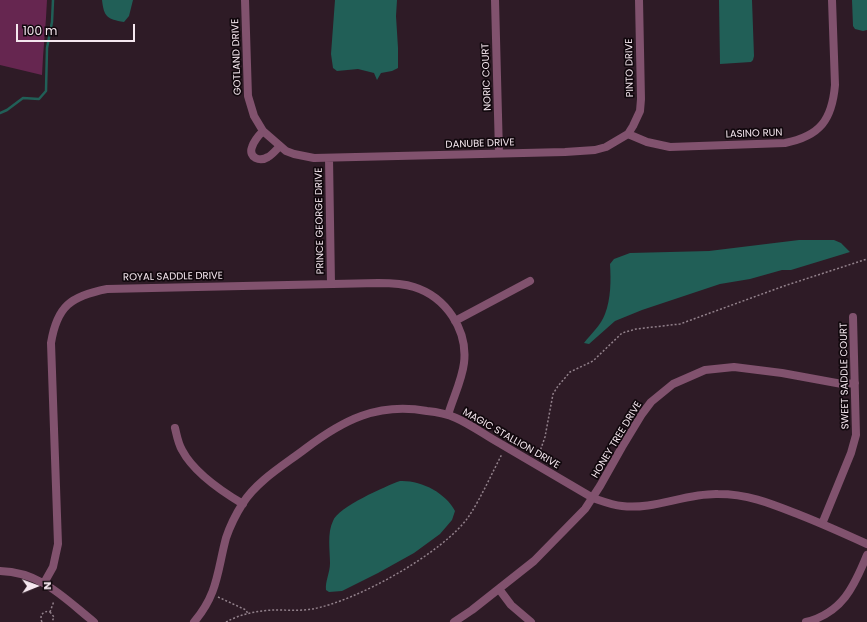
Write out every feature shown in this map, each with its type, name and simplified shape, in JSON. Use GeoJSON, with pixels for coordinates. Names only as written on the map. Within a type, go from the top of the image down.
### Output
{"type":"FeatureCollection","features":[{"type":"Feature","properties":{"kind":"street","name":"GOTLAND DRIVE"},"geometry":{"type":"LineString","coordinates":[[245,0],[248,96],[254,116],[263,131],[280,146],[294,154],[314,158],[329,158]]}},
{"type":"Feature","properties":{"kind":"street","name":"NORIC COURT"},"geometry":{"type":"LineString","coordinates":[[495,0],[499,153]]}},
{"type":"Feature","properties":{"kind":"street","name":"PINTO DRIVE"},"geometry":{"type":"LineString","coordinates":[[628,134],[640,111],[642,99],[639,0]]}},
{"type":"Feature","properties":{"kind":"street","name":"LASINO RUN"},"geometry":{"type":"LineString","coordinates":[[628,134],[647,142],[670,147],[785,143],[799,140],[811,134],[827,119],[834,99],[835,85],[832,0]]}},
{"type":"Feature","properties":{"kind":"street"},"geometry":{"type":"LineString","coordinates":[[263,131],[255,140],[252,148],[251,151],[254,157],[263,160],[271,155],[280,146]]}},
{"type":"Feature","properties":{"kind":"street","name":"DANUBE DRIVE"},"geometry":{"type":"LineString","coordinates":[[329,158],[595,150],[606,147],[628,134]]}},
{"type":"Feature","properties":{"kind":"street","name":"PRINCE GEORGE DRIVE"},"geometry":{"type":"LineString","coordinates":[[329,158],[331,284]]}},
{"type":"Feature","properties":{"kind":"street"},"geometry":{"type":"LineString","coordinates":[[455,321],[530,281]]}},
{"type":"Feature","properties":{"kind":"street","name":"ROYAL SADDLE DRIVE"},"geometry":{"type":"LineString","coordinates":[[44,583],[53,567],[58,544],[52,343],[54,327],[58,316],[67,305],[75,298],[89,292],[107,289],[390,283],[414,287],[427,292],[445,307],[462,334],[464,363],[448,415]]}},
{"type":"Feature","properties":{"kind":"street","name":"SWEET SADDLE COURT"},"geometry":{"type":"LineString","coordinates":[[822,524],[851,453],[857,426],[853,317]]}},
{"type":"Feature","properties":{"kind":"street","name":"HONEY TREE DRIVE"},"geometry":{"type":"LineString","coordinates":[[454,622],[534,561],[585,509],[593,498],[642,414],[651,402],[673,384],[705,370],[734,367],[782,373],[842,384],[855,383]]}},
{"type":"Feature","properties":{"kind":"street","name":"MAGIC STALLION DRIVE"},"geometry":{"type":"LineString","coordinates":[[194,622],[204,611],[212,594],[226,538],[233,522],[243,504],[254,490],[321,436],[348,420],[375,411],[392,409],[421,409],[457,418],[593,498],[622,506],[638,506],[700,495],[736,495],[757,498],[867,544]]}},
{"type":"Feature","properties":{"kind":"street"},"geometry":{"type":"LineString","coordinates":[[175,428],[182,450],[195,468],[216,486],[243,504]]}},
{"type":"Feature","properties":{"kind":"street"},"geometry":{"type":"LineString","coordinates":[[806,622],[822,616],[844,600],[860,575],[867,555]]}},
{"type":"Feature","properties":{"kind":"street"},"geometry":{"type":"LineString","coordinates":[[0,571],[14,571],[23,573],[44,583],[94,622]]}},
{"type":"Feature","properties":{"kind":"street"},"geometry":{"type":"LineString","coordinates":[[499,589],[511,605],[532,622]]}},
{"type":"Feature","properties":{"kind":"path"},"geometry":{"type":"LineString","coordinates":[[534,464],[546,437],[552,399],[558,386],[570,372],[593,361],[622,333],[636,329],[680,324],[784,286],[867,258]]}},
{"type":"Feature","properties":{"kind":"path"},"geometry":{"type":"LineString","coordinates":[[226,622],[248,614],[268,610],[296,611],[313,609],[331,604],[366,591],[414,563],[449,538],[470,516],[506,447]]}},
{"type":"Feature","properties":{"kind":"path"},"geometry":{"type":"LineString","coordinates":[[50,612],[58,594]]}},
{"type":"Feature","properties":{"kind":"path"},"geometry":{"type":"LineString","coordinates":[[212,594],[246,610],[248,614]]}},
{"type":"Feature","properties":{"kind":"path"},"geometry":{"type":"LineString","coordinates":[[42,622],[42,614],[50,612]]}},
{"type":"Feature","properties":{"kind":"path"},"geometry":{"type":"LineString","coordinates":[[50,612],[54,617],[52,622]]}},
{"type":"Feature","properties":{"kind":"shaded area"},"geometry":{"type":"Polygon","coordinates":[[[0,0],[47,0],[42,75],[0,65],[0,0]]]}},
{"type":"Feature","properties":{"kind":"shaded area"},"geometry":{"type":"Polygon","coordinates":[[[102,0],[133,0],[129,16],[124,22],[110,18],[105,14],[102,0]]]}},
{"type":"Feature","properties":{"kind":"shaded area"},"geometry":{"type":"Polygon","coordinates":[[[335,0],[397,0],[396,16],[398,68],[381,73],[377,80],[374,73],[358,69],[337,71],[333,68],[331,54],[335,0]]]}},
{"type":"Feature","properties":{"kind":"shaded area"},"geometry":{"type":"Polygon","coordinates":[[[719,0],[752,0],[754,56],[751,62],[720,64],[719,0]]]}},
{"type":"Feature","properties":{"kind":"shaded area"},"geometry":{"type":"Polygon","coordinates":[[[852,0],[867,0],[867,30],[863,31],[855,29],[853,26],[852,0]]]}},
{"type":"Feature","properties":{"kind":"shaded area"},"geometry":{"type":"Polygon","coordinates":[[[799,240],[834,240],[841,243],[850,252],[791,270],[782,270],[750,279],[720,284],[642,310],[615,321],[589,344],[584,343],[598,326],[605,314],[609,296],[610,264],[614,259],[630,253],[709,251],[799,240]]]}},
{"type":"Feature","properties":{"kind":"shaded area"},"geometry":{"type":"Polygon","coordinates":[[[400,481],[408,481],[424,485],[439,493],[446,499],[455,511],[452,520],[440,534],[414,553],[342,591],[329,592],[326,590],[326,587],[330,567],[329,536],[333,521],[337,515],[353,504],[384,487],[400,481]]]}},
{"type":"Feature","properties":{"kind":"waterway"},"geometry":{"type":"LineString","coordinates":[[0,113],[7,110],[23,98],[39,99],[46,91],[47,48],[52,22],[53,0]]}}]}
